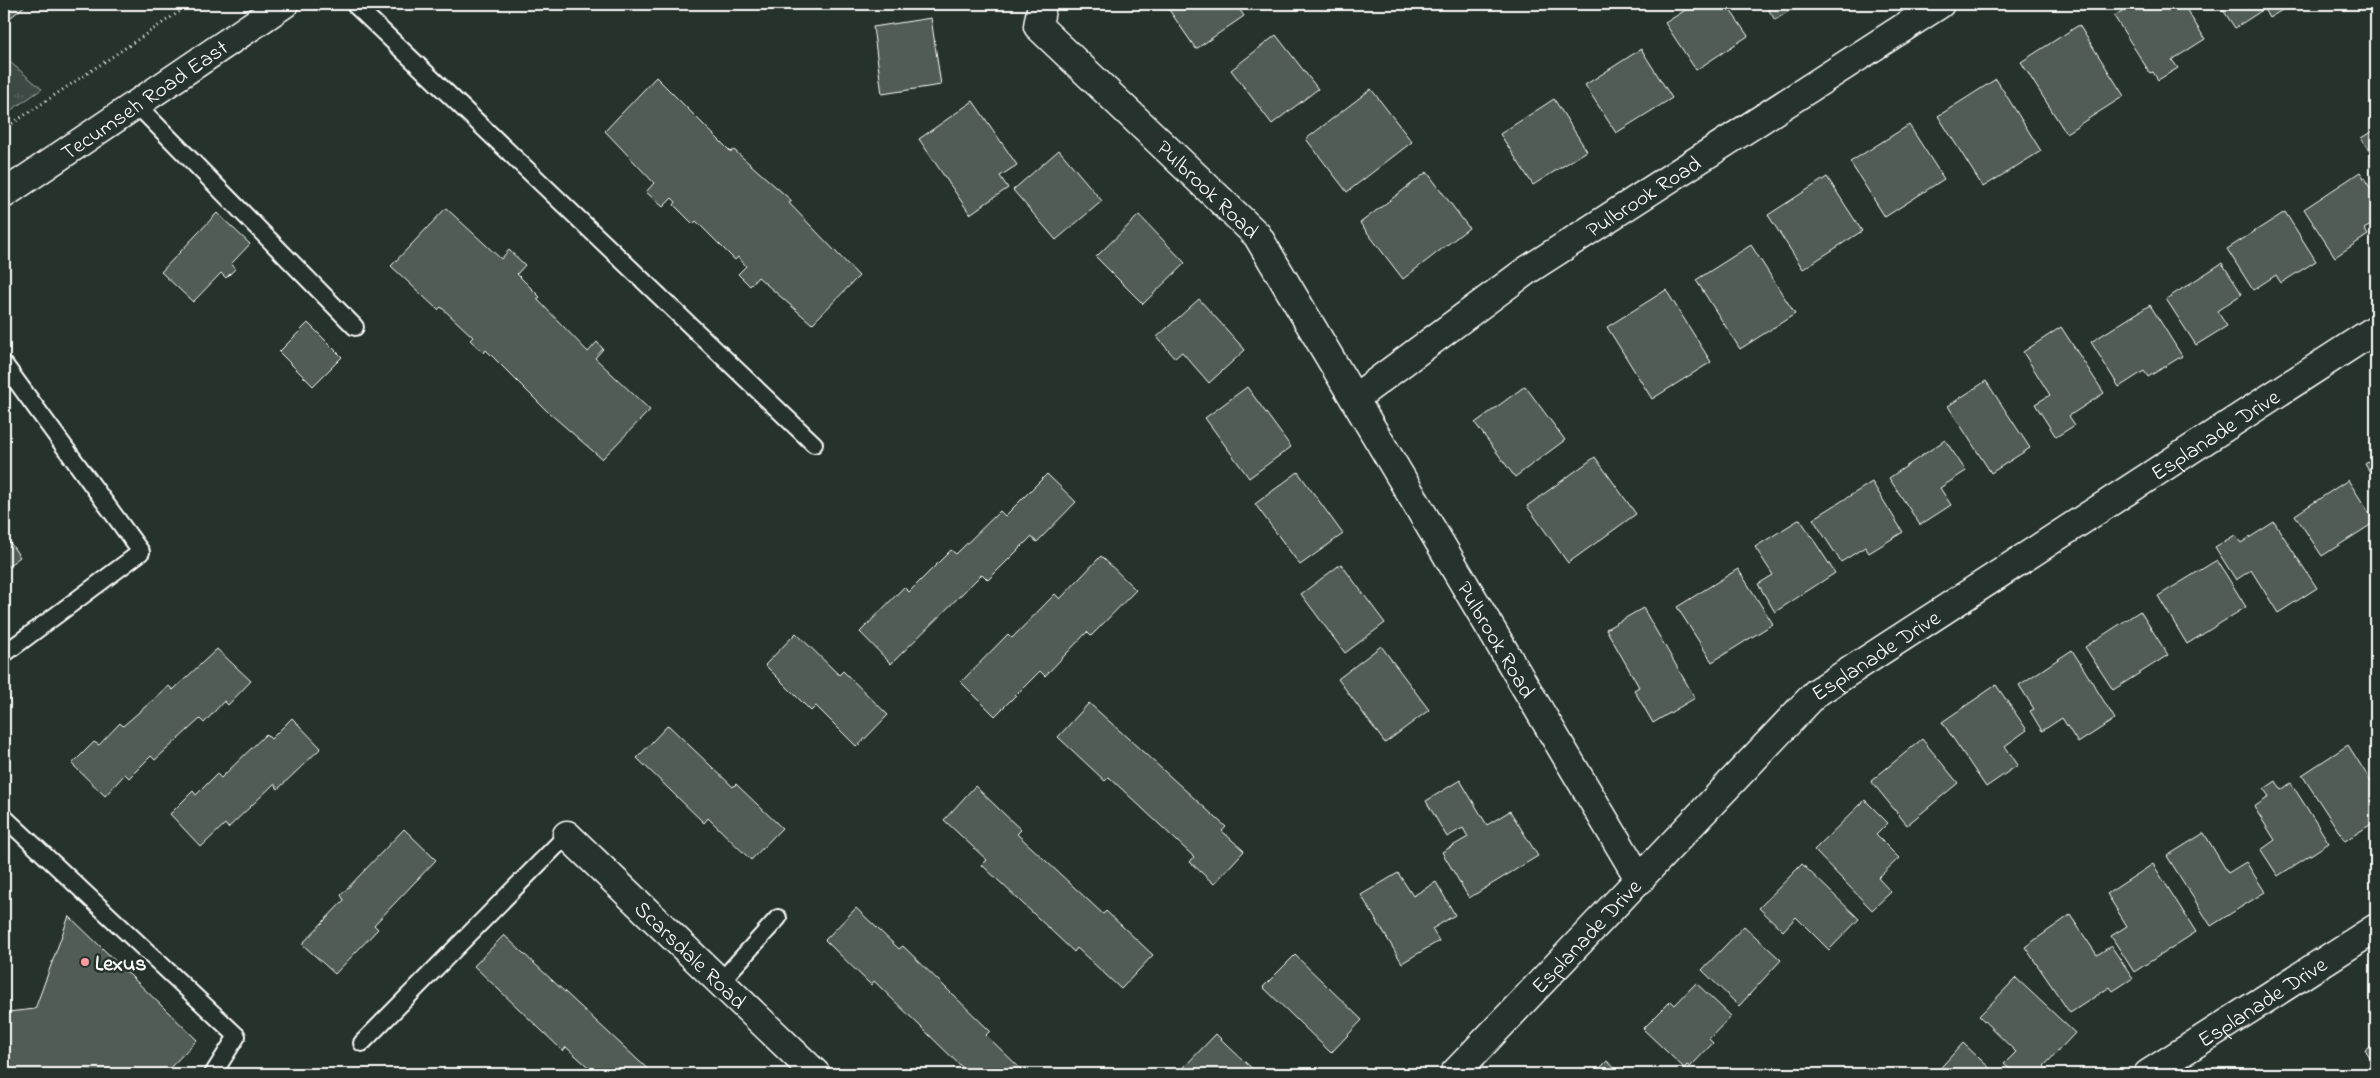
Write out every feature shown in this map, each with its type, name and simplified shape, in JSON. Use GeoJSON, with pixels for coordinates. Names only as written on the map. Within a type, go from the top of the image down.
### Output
{"type":"FeatureCollection","features":[{"type":"Feature","properties":{"kind":"street","name":"Tecumseh Road East"},"geometry":{"type":"LineString","coordinates":[[4,194],[284,4]]}},
{"type":"Feature","properties":{"kind":"street","name":"Pulbrook Road"},"geometry":{"type":"LineString","coordinates":[[1042,4],[1038,26],[1257,235],[1640,880]]}},
{"type":"Feature","properties":{"kind":"street","name":"Pulbrook Road"},"geometry":{"type":"LineString","coordinates":[[1355,398],[1526,271],[1940,4]]}},
{"type":"Feature","properties":{"kind":"street","name":"Esplanade Drive"},"geometry":{"type":"LineString","coordinates":[[1454,1074],[1816,693],[2376,329]]}},
{"type":"Feature","properties":{"kind":"street","name":"Scarsdale Road"},"geometry":{"type":"LineString","coordinates":[[567,835],[816,1074]]}},
{"type":"Feature","properties":{"kind":"street","name":"Esplanade Drive"},"geometry":{"type":"LineString","coordinates":[[2148,1074],[2376,928]]}},
{"type":"Feature","properties":{"kind":"lane"},"geometry":{"type":"LineString","coordinates":[[354,4],[814,444]]}},
{"type":"Feature","properties":{"kind":"lane"},"geometry":{"type":"LineString","coordinates":[[136,104],[355,326]]}},
{"type":"Feature","properties":{"kind":"lane"},"geometry":{"type":"LineString","coordinates":[[4,364],[141,552],[4,654]]}},
{"type":"Feature","properties":{"kind":"lane"},"geometry":{"type":"LineString","coordinates":[[4,816],[237,1036],[213,1074]]}},
{"type":"Feature","properties":{"kind":"lane"},"geometry":{"type":"LineString","coordinates":[[362,1043],[567,835]]}},
{"type":"Feature","properties":{"kind":"lane"},"geometry":{"type":"LineString","coordinates":[[720,982],[778,918]]}},
{"type":"Feature","properties":{"kind":"path"},"geometry":{"type":"LineString","coordinates":[[4,129],[191,4]]}},
{"type":"Feature","properties":{"kind":"green space"},"geometry":{"type":"Polygon","coordinates":[[[4,57],[42,89],[4,115],[4,57]]]}},
{"type":"Feature","properties":{"kind":"building"},"geometry":{"type":"Polygon","coordinates":[[[4,4],[27,4],[4,23],[4,4]]]}},
{"type":"Feature","properties":{"kind":"building"},"geometry":{"type":"Polygon","coordinates":[[[1165,4],[1236,4],[1244,16],[1196,49],[1165,4]]]}},
{"type":"Feature","properties":{"kind":"building"},"geometry":{"type":"Polygon","coordinates":[[[1695,4],[1726,4],[1748,36],[1696,70],[1665,23],[1695,4]]]}},
{"type":"Feature","properties":{"kind":"building"},"geometry":{"type":"Polygon","coordinates":[[[1765,4],[1800,4],[1775,20],[1765,4]]]}},
{"type":"Feature","properties":{"kind":"building"},"geometry":{"type":"Polygon","coordinates":[[[2133,4],[2183,4],[2205,39],[2172,60],[2178,68],[2158,80],[2153,72],[2150,73],[2114,16],[2133,4]]]}},
{"type":"Feature","properties":{"kind":"building"},"geometry":{"type":"Polygon","coordinates":[[[2219,4],[2292,4],[2269,18],[2264,9],[2235,28],[2219,4]]]}},
{"type":"Feature","properties":{"kind":"building"},"geometry":{"type":"Polygon","coordinates":[[[931,18],[941,85],[882,94],[873,27],[931,18]]]}},
{"type":"Feature","properties":{"kind":"building"},"geometry":{"type":"Polygon","coordinates":[[[2079,25],[2124,96],[2066,133],[2021,62],[2079,25]]]}},
{"type":"Feature","properties":{"kind":"building"},"geometry":{"type":"Polygon","coordinates":[[[1276,35],[1318,89],[1272,124],[1231,70],[1276,35]]]}},
{"type":"Feature","properties":{"kind":"building"},"geometry":{"type":"Polygon","coordinates":[[[1641,49],[1672,98],[1616,133],[1585,85],[1641,49]]]}},
{"type":"Feature","properties":{"kind":"building"},"geometry":{"type":"Polygon","coordinates":[[[656,77],[731,152],[734,150],[792,201],[789,203],[859,276],[812,324],[758,277],[750,286],[738,274],[746,266],[738,257],[735,260],[696,221],[693,224],[674,205],[676,202],[672,198],[663,207],[646,192],[654,183],[605,131],[656,77]]]}},
{"type":"Feature","properties":{"kind":"building"},"geometry":{"type":"Polygon","coordinates":[[[1996,79],[2041,151],[1983,187],[1938,116],[1996,79]]]}},
{"type":"Feature","properties":{"kind":"building"},"geometry":{"type":"Polygon","coordinates":[[[1371,89],[1412,142],[1347,192],[1306,139],[1371,89]]]}},
{"type":"Feature","properties":{"kind":"building"},"geometry":{"type":"Polygon","coordinates":[[[1554,99],[1587,151],[1533,185],[1500,134],[1554,99]]]}},
{"type":"Feature","properties":{"kind":"building"},"geometry":{"type":"Polygon","coordinates":[[[973,101],[1017,165],[1000,176],[1008,188],[970,214],[919,139],[973,101]]]}},
{"type":"Feature","properties":{"kind":"building"},"geometry":{"type":"Polygon","coordinates":[[[1909,125],[1944,179],[1885,217],[1850,162],[1909,125]]]}},
{"type":"Feature","properties":{"kind":"building"},"geometry":{"type":"Polygon","coordinates":[[[2376,129],[2376,162],[2361,138],[2376,129]]]}},
{"type":"Feature","properties":{"kind":"building"},"geometry":{"type":"Polygon","coordinates":[[[1059,150],[1102,201],[1056,240],[1013,190],[1059,150]]]}},
{"type":"Feature","properties":{"kind":"building"},"geometry":{"type":"Polygon","coordinates":[[[1427,172],[1469,228],[1403,279],[1360,223],[1427,172]]]}},
{"type":"Feature","properties":{"kind":"building"},"geometry":{"type":"Polygon","coordinates":[[[2360,172],[2376,197],[2376,222],[2364,229],[2368,235],[2335,257],[2304,209],[2360,172]]]}},
{"type":"Feature","properties":{"kind":"building"},"geometry":{"type":"Polygon","coordinates":[[[1827,177],[1862,231],[1803,269],[1768,215],[1827,177]]]}},
{"type":"Feature","properties":{"kind":"building"},"geometry":{"type":"Polygon","coordinates":[[[446,208],[501,259],[509,250],[525,265],[517,274],[540,297],[537,299],[588,352],[597,342],[603,349],[595,358],[650,410],[602,459],[547,411],[486,350],[484,353],[470,340],[473,337],[441,307],[438,310],[391,266],[446,208]]]}},
{"type":"Feature","properties":{"kind":"building"},"geometry":{"type":"Polygon","coordinates":[[[2285,212],[2316,261],[2281,283],[2276,275],[2253,290],[2227,249],[2285,212]]]}},
{"type":"Feature","properties":{"kind":"building"},"geometry":{"type":"Polygon","coordinates":[[[217,213],[250,244],[231,264],[236,268],[226,278],[221,273],[193,302],[161,272],[217,213]]]}},
{"type":"Feature","properties":{"kind":"building"},"geometry":{"type":"Polygon","coordinates":[[[1139,215],[1185,263],[1143,304],[1096,257],[1139,215]]]}},
{"type":"Feature","properties":{"kind":"building"},"geometry":{"type":"Polygon","coordinates":[[[1751,245],[1795,314],[1740,349],[1696,280],[1751,245]]]}},
{"type":"Feature","properties":{"kind":"building"},"geometry":{"type":"Polygon","coordinates":[[[2222,263],[2242,294],[2217,311],[2227,326],[2196,345],[2166,299],[2222,263]]]}},
{"type":"Feature","properties":{"kind":"building"},"geometry":{"type":"Polygon","coordinates":[[[1666,290],[1711,362],[1652,399],[1607,327],[1666,290]]]}},
{"type":"Feature","properties":{"kind":"building"},"geometry":{"type":"Polygon","coordinates":[[[1199,299],[1245,350],[1209,383],[1182,352],[1175,358],[1157,337],[1199,299]]]}},
{"type":"Feature","properties":{"kind":"building"},"geometry":{"type":"Polygon","coordinates":[[[2150,305],[2182,356],[2148,377],[2144,371],[2119,387],[2091,342],[2150,305]]]}},
{"type":"Feature","properties":{"kind":"building"},"geometry":{"type":"Polygon","coordinates":[[[308,323],[342,357],[313,386],[279,352],[308,323]]]}},
{"type":"Feature","properties":{"kind":"building"},"geometry":{"type":"Polygon","coordinates":[[[2061,327],[2104,393],[2069,416],[2075,425],[2056,437],[2035,404],[2050,395],[2023,352],[2061,327]]]}},
{"type":"Feature","properties":{"kind":"building"},"geometry":{"type":"Polygon","coordinates":[[[1986,381],[2030,448],[1991,473],[1948,406],[1986,381]]]}},
{"type":"Feature","properties":{"kind":"building"},"geometry":{"type":"Polygon","coordinates":[[[1525,386],[1565,440],[1515,477],[1475,423],[1525,386]]]}},
{"type":"Feature","properties":{"kind":"building"},"geometry":{"type":"Polygon","coordinates":[[[1247,387],[1291,447],[1249,478],[1205,418],[1247,387]]]}},
{"type":"Feature","properties":{"kind":"building"},"geometry":{"type":"Polygon","coordinates":[[[1945,440],[1966,471],[1940,488],[1951,505],[1920,525],[1889,478],[1945,440]]]}},
{"type":"Feature","properties":{"kind":"building"},"geometry":{"type":"Polygon","coordinates":[[[1595,457],[1636,514],[1568,563],[1527,506],[1595,457]]]}},
{"type":"Feature","properties":{"kind":"building"},"geometry":{"type":"Polygon","coordinates":[[[2376,457],[2376,482],[2365,464],[2376,457]]]}},
{"type":"Feature","properties":{"kind":"building"},"geometry":{"type":"Polygon","coordinates":[[[1298,472],[1343,534],[1300,565],[1255,504],[1298,472]]]}},
{"type":"Feature","properties":{"kind":"building"},"geometry":{"type":"Polygon","coordinates":[[[1047,474],[1076,502],[1037,542],[1031,537],[988,580],[982,574],[891,664],[860,632],[904,587],[909,592],[951,550],[956,554],[1000,511],[1005,516],[1047,474]]]}},
{"type":"Feature","properties":{"kind":"building"},"geometry":{"type":"Polygon","coordinates":[[[2348,480],[2375,522],[2322,556],[2295,515],[2348,480]]]}},
{"type":"Feature","properties":{"kind":"building"},"geometry":{"type":"Polygon","coordinates":[[[1872,482],[1903,532],[1869,553],[1865,547],[1841,562],[1813,519],[1872,482]]]}},
{"type":"Feature","properties":{"kind":"building"},"geometry":{"type":"Polygon","coordinates":[[[1800,519],[1835,573],[1775,612],[1758,584],[1773,575],[1755,547],[1800,519]]]}},
{"type":"Feature","properties":{"kind":"building"},"geometry":{"type":"Polygon","coordinates":[[[2274,522],[2317,588],[2278,613],[2251,570],[2236,580],[2215,547],[2235,535],[2241,543],[2274,522]]]}},
{"type":"Feature","properties":{"kind":"building"},"geometry":{"type":"Polygon","coordinates":[[[4,534],[20,557],[4,569],[4,534]]]}},
{"type":"Feature","properties":{"kind":"building"},"geometry":{"type":"Polygon","coordinates":[[[1101,556],[1136,590],[1091,636],[1087,632],[1045,676],[1040,671],[995,716],[961,682],[1008,634],[1012,638],[1055,594],[1060,599],[1101,556]]]}},
{"type":"Feature","properties":{"kind":"building"},"geometry":{"type":"Polygon","coordinates":[[[2217,560],[2246,607],[2187,644],[2158,596],[2217,560]]]}},
{"type":"Feature","properties":{"kind":"building"},"geometry":{"type":"Polygon","coordinates":[[[1341,564],[1385,623],[1345,653],[1301,594],[1341,564]]]}},
{"type":"Feature","properties":{"kind":"building"},"geometry":{"type":"Polygon","coordinates":[[[1738,569],[1773,624],[1712,662],[1677,607],[1738,569]]]}},
{"type":"Feature","properties":{"kind":"building"},"geometry":{"type":"Polygon","coordinates":[[[1643,608],[1695,698],[1653,723],[1634,690],[1639,687],[1606,629],[1643,608]]]}},
{"type":"Feature","properties":{"kind":"building"},"geometry":{"type":"Polygon","coordinates":[[[2140,611],[2168,655],[2113,690],[2085,647],[2140,611]]]}},
{"type":"Feature","properties":{"kind":"building"},"geometry":{"type":"Polygon","coordinates":[[[796,633],[839,675],[843,671],[888,715],[857,747],[816,706],[811,711],[765,665],[796,633]]]}},
{"type":"Feature","properties":{"kind":"building"},"geometry":{"type":"Polygon","coordinates":[[[1381,646],[1429,710],[1385,743],[1338,679],[1381,646]]]}},
{"type":"Feature","properties":{"kind":"building"},"geometry":{"type":"Polygon","coordinates":[[[217,649],[251,681],[228,705],[224,701],[204,723],[200,719],[155,760],[151,756],[129,778],[125,774],[105,796],[72,764],[94,742],[99,745],[120,723],[123,726],[169,686],[173,690],[217,649]]]}},
{"type":"Feature","properties":{"kind":"building"},"geometry":{"type":"Polygon","coordinates":[[[2072,650],[2115,719],[2078,743],[2062,718],[2042,731],[2030,711],[2034,709],[2019,685],[2072,650]]]}},
{"type":"Feature","properties":{"kind":"building"},"geometry":{"type":"Polygon","coordinates":[[[1996,685],[2027,730],[2005,746],[2018,765],[1986,787],[1942,722],[1996,685]]]}},
{"type":"Feature","properties":{"kind":"building"},"geometry":{"type":"Polygon","coordinates":[[[1089,703],[1226,827],[1222,831],[1244,851],[1214,884],[1190,862],[1194,857],[1109,777],[1105,781],[1058,737],[1089,703]]]}},
{"type":"Feature","properties":{"kind":"building"},"geometry":{"type":"Polygon","coordinates":[[[292,718],[321,748],[278,789],[274,784],[228,828],[225,824],[201,847],[170,814],[193,791],[196,795],[217,774],[221,778],[266,734],[271,739],[292,718]]]}},
{"type":"Feature","properties":{"kind":"building"},"geometry":{"type":"Polygon","coordinates":[[[668,725],[733,787],[736,784],[782,828],[751,860],[708,818],[704,823],[637,758],[668,725]]]}},
{"type":"Feature","properties":{"kind":"building"},"geometry":{"type":"Polygon","coordinates":[[[1922,739],[1958,783],[1907,825],[1871,781],[1922,739]]]}},
{"type":"Feature","properties":{"kind":"building"},"geometry":{"type":"Polygon","coordinates":[[[2348,745],[2374,786],[2376,785],[2376,821],[2345,841],[2302,775],[2348,745]]]}},
{"type":"Feature","properties":{"kind":"building"},"geometry":{"type":"Polygon","coordinates":[[[1460,780],[1487,825],[1510,811],[1538,856],[1469,898],[1442,852],[1468,837],[1463,828],[1447,837],[1426,801],[1460,780]]]}},
{"type":"Feature","properties":{"kind":"building"},"geometry":{"type":"Polygon","coordinates":[[[2276,781],[2281,790],[2291,783],[2329,843],[2278,876],[2261,850],[2275,840],[2254,807],[2269,797],[2264,789],[2276,781]]]}},
{"type":"Feature","properties":{"kind":"building"},"geometry":{"type":"Polygon","coordinates":[[[975,786],[1021,830],[1017,834],[1103,914],[1106,911],[1153,955],[1121,989],[1077,948],[1074,952],[982,865],[987,860],[944,820],[975,786]]]}},
{"type":"Feature","properties":{"kind":"building"},"geometry":{"type":"Polygon","coordinates":[[[1865,800],[1888,823],[1876,835],[1899,858],[1878,878],[1891,892],[1872,910],[1814,850],[1865,800]]]}},
{"type":"Feature","properties":{"kind":"building"},"geometry":{"type":"Polygon","coordinates":[[[404,829],[436,860],[374,925],[378,929],[335,974],[302,944],[344,900],[341,895],[404,829]]]}},
{"type":"Feature","properties":{"kind":"building"},"geometry":{"type":"Polygon","coordinates":[[[2204,833],[2228,873],[2246,862],[2265,892],[2211,926],[2167,856],[2204,833]]]}},
{"type":"Feature","properties":{"kind":"building"},"geometry":{"type":"Polygon","coordinates":[[[1802,864],[1859,919],[1829,950],[1796,917],[1783,931],[1759,908],[1802,864]]]}},
{"type":"Feature","properties":{"kind":"building"},"geometry":{"type":"Polygon","coordinates":[[[2153,864],[2196,932],[2134,972],[2111,936],[2127,926],[2107,894],[2153,864]]]}},
{"type":"Feature","properties":{"kind":"building"},"geometry":{"type":"Polygon","coordinates":[[[1398,873],[1413,896],[1436,882],[1455,915],[1432,929],[1439,941],[1402,963],[1361,895],[1398,873]]]}},
{"type":"Feature","properties":{"kind":"building"},"geometry":{"type":"Polygon","coordinates":[[[856,908],[899,949],[903,946],[990,1031],[986,1035],[1026,1074],[969,1074],[874,981],[871,985],[825,940],[856,908]]]}},
{"type":"Feature","properties":{"kind":"building"},"geometry":{"type":"Polygon","coordinates":[[[2070,915],[2097,955],[2111,946],[2133,978],[2113,991],[2110,987],[2070,1013],[2025,947],[2070,915]]]}},
{"type":"Feature","properties":{"kind":"building","name":"Lexus"},"geometry":{"type":"Polygon","coordinates":[[[69,916],[197,1040],[164,1074],[4,1074],[4,1016],[8,1012],[35,1009],[69,916]]]}},
{"type":"Feature","properties":{"kind":"building"},"geometry":{"type":"Polygon","coordinates":[[[1744,926],[1781,960],[1739,1006],[1702,970],[1744,926]]]}},
{"type":"Feature","properties":{"kind":"building"},"geometry":{"type":"Polygon","coordinates":[[[504,935],[653,1074],[596,1074],[566,1047],[563,1051],[474,966],[504,935]]]}},
{"type":"Feature","properties":{"kind":"building"},"geometry":{"type":"Polygon","coordinates":[[[1295,955],[1362,1020],[1331,1053],[1263,987],[1295,955]]]}},
{"type":"Feature","properties":{"kind":"building"},"geometry":{"type":"Polygon","coordinates":[[[2016,978],[2075,1033],[2044,1066],[2049,1071],[2046,1074],[2015,1074],[2004,1064],[2016,1052],[1979,1016],[2016,978]]]}},
{"type":"Feature","properties":{"kind":"building"},"geometry":{"type":"Polygon","coordinates":[[[1696,983],[1731,1016],[1709,1039],[1713,1043],[1690,1067],[1687,1065],[1684,1068],[1643,1029],[1671,1001],[1675,1005],[1696,983]]]}},
{"type":"Feature","properties":{"kind":"building"},"geometry":{"type":"Polygon","coordinates":[[[1216,1034],[1258,1074],[1191,1074],[1184,1067],[1216,1034]]]}},
{"type":"Feature","properties":{"kind":"building"},"geometry":{"type":"Polygon","coordinates":[[[1963,1043],[1996,1074],[1935,1074],[1963,1043]]]}},
{"type":"Feature","properties":{"kind":"building"},"geometry":{"type":"Polygon","coordinates":[[[2376,1043],[2376,1068],[2365,1050],[2376,1043]]]}},
{"type":"Feature","properties":{"kind":"building"},"geometry":{"type":"Polygon","coordinates":[[[1607,1061],[1621,1074],[1594,1074],[1607,1061]]]}},
{"type":"Feature","properties":{"kind":"place","name":"Lexus"},"geometry":{"type":"Point","coordinates":[85,962]}}]}
